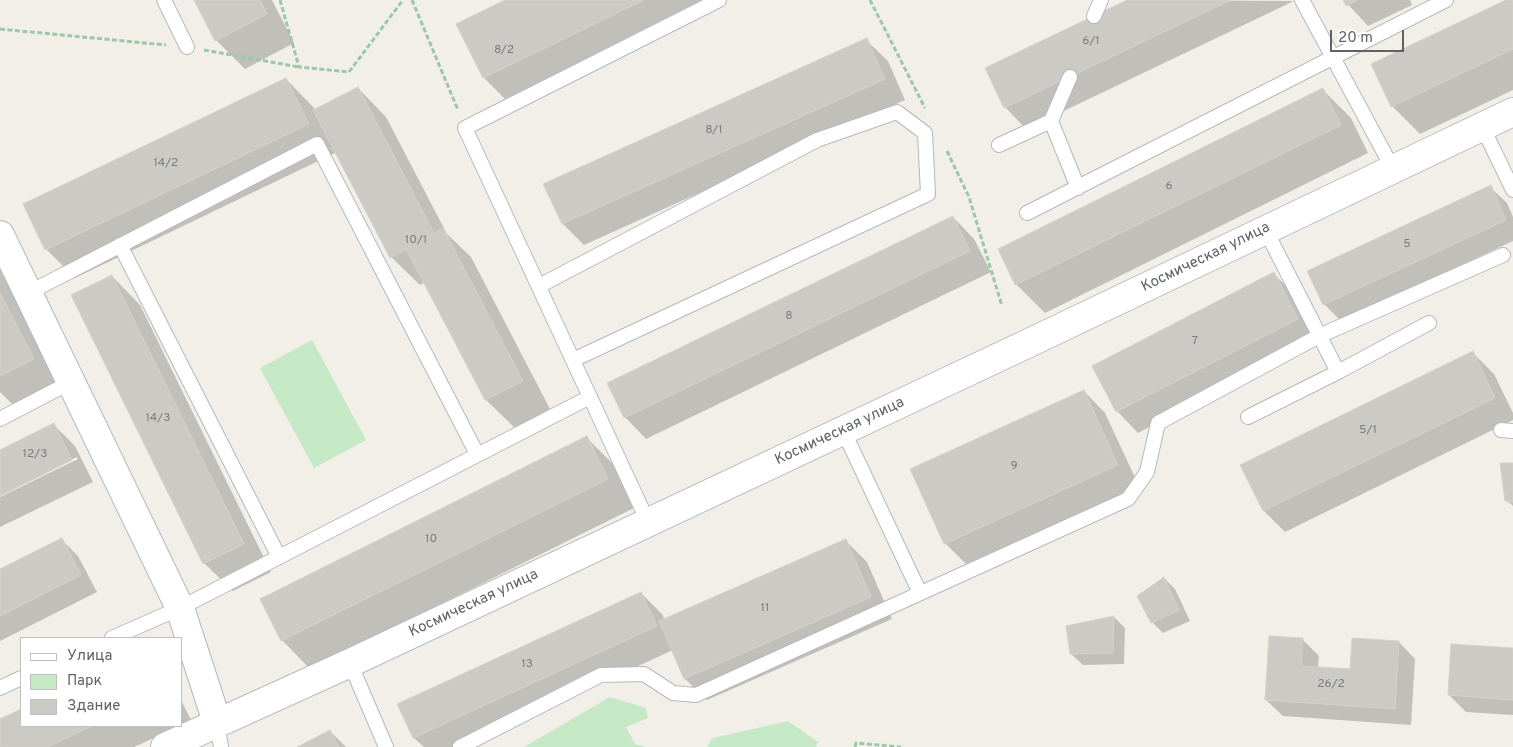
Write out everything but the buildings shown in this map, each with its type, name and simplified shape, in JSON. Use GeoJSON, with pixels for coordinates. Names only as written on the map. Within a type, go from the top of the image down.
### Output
{"type":"FeatureCollection","features":[{"type":"Feature","properties":{"kind":"main road","name":"Космическая улица"},"geometry":{"type":"LineString","coordinates":[[165,747],[219,734],[350,663],[1203,261],[1265,229],[1513,112]]}},
{"type":"Feature","properties":{"kind":"main road"},"geometry":{"type":"LineString","coordinates":[[0,235],[180,608],[219,734]]}},
{"type":"Feature","properties":{"kind":"lane"},"geometry":{"type":"LineString","coordinates":[[164,0],[187,47]]}},
{"type":"Feature","properties":{"kind":"lane"},"geometry":{"type":"LineString","coordinates":[[648,522],[465,128],[719,0]]}},
{"type":"Feature","properties":{"kind":"lane"},"geometry":{"type":"LineString","coordinates":[[1094,16],[1101,0]]}},
{"type":"Feature","properties":{"kind":"lane"},"geometry":{"type":"LineString","coordinates":[[1302,0],[1393,169]]}},
{"type":"Feature","properties":{"kind":"lane"},"geometry":{"type":"LineString","coordinates":[[1028,213],[1334,59],[1446,0]]}},
{"type":"Feature","properties":{"kind":"lane"},"geometry":{"type":"LineString","coordinates":[[999,145],[1051,121],[1070,77]]}},
{"type":"Feature","properties":{"kind":"lane"},"geometry":{"type":"LineString","coordinates":[[539,286],[817,140],[897,112],[926,133],[928,194],[573,360]]}},
{"type":"Feature","properties":{"kind":"lane"},"geometry":{"type":"LineString","coordinates":[[1051,121],[1078,188]]}},
{"type":"Feature","properties":{"kind":"lane"},"geometry":{"type":"LineString","coordinates":[[1482,126],[1513,190]]}},
{"type":"Feature","properties":{"kind":"lane"},"geometry":{"type":"LineString","coordinates":[[28,293],[317,144],[477,454]]}},
{"type":"Feature","properties":{"kind":"lane"},"geometry":{"type":"LineString","coordinates":[[1265,229],[1338,372]]}},
{"type":"Feature","properties":{"kind":"lane"},"geometry":{"type":"LineString","coordinates":[[120,245],[279,557]]}},
{"type":"Feature","properties":{"kind":"lane"},"geometry":{"type":"LineString","coordinates":[[460,747],[601,675],[644,674],[673,693],[696,695],[1128,499],[1147,472],[1158,423],[1319,336],[1503,256]]}},
{"type":"Feature","properties":{"kind":"lane"},"geometry":{"type":"LineString","coordinates":[[1248,417],[1429,324]]}},
{"type":"Feature","properties":{"kind":"lane"},"geometry":{"type":"LineString","coordinates":[[0,419],[71,382]]}},
{"type":"Feature","properties":{"kind":"lane"},"geometry":{"type":"LineString","coordinates":[[114,637],[180,608],[590,397]]}},
{"type":"Feature","properties":{"kind":"lane"},"geometry":{"type":"LineString","coordinates":[[844,430],[920,593]]}},
{"type":"Feature","properties":{"kind":"lane"},"geometry":{"type":"LineString","coordinates":[[350,663],[386,747]]}},
{"type":"Feature","properties":{"kind":"lane"},"geometry":{"type":"LineString","coordinates":[[0,688],[20,678]]}},
{"type":"Feature","properties":{"kind":"path"},"geometry":{"type":"LineString","coordinates":[[280,0],[299,67]]}},
{"type":"Feature","properties":{"kind":"path"},"geometry":{"type":"LineString","coordinates":[[0,29],[187,47],[299,67],[349,72],[403,0]]}},
{"type":"Feature","properties":{"kind":"path"},"geometry":{"type":"LineString","coordinates":[[412,0],[465,128]]}},
{"type":"Feature","properties":{"kind":"path"},"geometry":{"type":"LineString","coordinates":[[855,747],[856,744],[902,747]]}},
{"type":"Feature","properties":{"kind":"green space"},"geometry":{"type":"Polygon","coordinates":[[[312,340],[366,440],[314,468],[260,368],[312,340]]]}},
{"type":"Feature","properties":{"kind":"green space"},"geometry":{"type":"Polygon","coordinates":[[[610,697],[646,708],[648,718],[626,727],[635,744],[645,747],[524,747],[610,697]]]}},
{"type":"Feature","properties":{"kind":"green space"},"geometry":{"type":"Polygon","coordinates":[[[788,721],[818,742],[816,747],[707,747],[713,738],[788,721]]]}}]}
